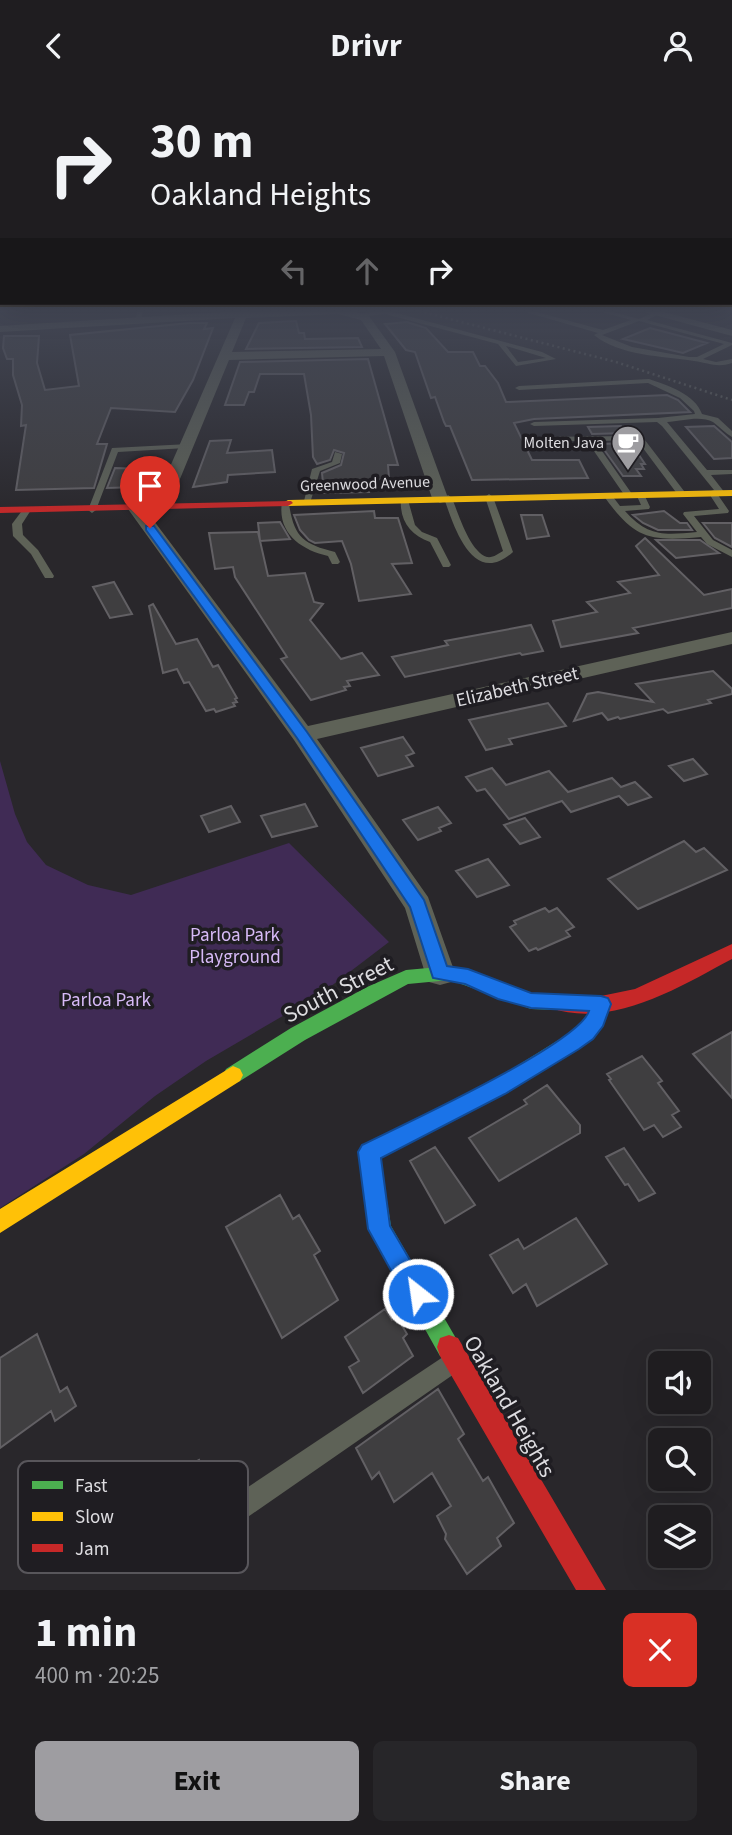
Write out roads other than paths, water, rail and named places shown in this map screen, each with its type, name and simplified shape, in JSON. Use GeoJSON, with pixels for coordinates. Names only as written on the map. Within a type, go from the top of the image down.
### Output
{"type":"FeatureCollection","features":[{"type":"Feature","properties":{"kind":"street"},"geometry":{"type":"LineString","coordinates":[[160,508],[213,381]]}},
{"type":"Feature","properties":{"kind":"street"},"geometry":{"type":"LineString","coordinates":[[400,381],[444,498]]}},
{"type":"Feature","properties":{"kind":"street","name":"Greenwood Avenue"},"geometry":{"type":"LineString","coordinates":[[0,510],[136,509],[444,498],[722,493]]}},
{"type":"Feature","properties":{"kind":"street"},"geometry":{"type":"LineString","coordinates":[[136,509],[302,735],[418,905],[440,973]]}},
{"type":"Feature","properties":{"kind":"street","name":"Elizabeth Street"},"geometry":{"type":"LineString","coordinates":[[302,735],[732,638]]}},
{"type":"Feature","properties":{"kind":"street","name":"South Street"},"geometry":{"type":"LineString","coordinates":[[0,1221],[309,1028],[373,992],[406,978],[440,973],[468,977],[505,993],[531,1000],[601,1004],[631,997],[728,959]]}},
{"type":"Feature","properties":{"kind":"street","name":"Oakland Heights"},"geometry":{"type":"LineString","coordinates":[[592,1590],[380,1229],[369,1152],[498,1087],[572,1042],[591,1026],[601,1004]]}},
{"type":"Feature","properties":{"kind":"lane"},"geometry":{"type":"LineString","coordinates":[[519,388],[649,381],[683,395],[698,410],[699,415]]}},
{"type":"Feature","properties":{"kind":"lane"},"geometry":{"type":"LineString","coordinates":[[534,424],[658,420],[693,418],[699,415],[715,420],[732,435]]}},
{"type":"Feature","properties":{"kind":"lane"},"geometry":{"type":"LineString","coordinates":[[626,420],[681,493]]}},
{"type":"Feature","properties":{"kind":"lane"},"geometry":{"type":"LineString","coordinates":[[658,420],[665,423],[722,493],[729,511],[687,514],[710,542],[732,554]]}},
{"type":"Feature","properties":{"kind":"lane"},"geometry":{"type":"LineString","coordinates":[[589,438],[646,507],[617,509]]}},
{"type":"Feature","properties":{"kind":"lane"},"geometry":{"type":"LineString","coordinates":[[537,439],[639,438]]}},
{"type":"Feature","properties":{"kind":"lane"},"geometry":{"type":"LineString","coordinates":[[92,510],[115,450],[186,446]]}},
{"type":"Feature","properties":{"kind":"lane"},"geometry":{"type":"LineString","coordinates":[[306,503],[316,469],[336,463],[338,454]]}},
{"type":"Feature","properties":{"kind":"lane"},"geometry":{"type":"LineString","coordinates":[[705,473],[732,472]]}},
{"type":"Feature","properties":{"kind":"lane"},"geometry":{"type":"LineString","coordinates":[[607,495],[638,531],[661,538],[703,534]]}},
{"type":"Feature","properties":{"kind":"lane"},"geometry":{"type":"LineString","coordinates":[[444,498],[468,548],[484,559],[492,559],[502,557],[508,552],[489,497]]}},
{"type":"Feature","properties":{"kind":"lane"},"geometry":{"type":"LineString","coordinates":[[404,500],[410,528],[420,536],[434,540],[446,565]]}},
{"type":"Feature","properties":{"kind":"lane"},"geometry":{"type":"LineString","coordinates":[[285,504],[293,535],[305,548],[332,554],[335,562]]}},
{"type":"Feature","properties":{"kind":"lane"},"geometry":{"type":"LineString","coordinates":[[27,510],[17,524],[18,536],[34,552],[49,576]]}},
{"type":"Feature","properties":{"kind":"lane"},"geometry":{"type":"LineString","coordinates":[[248,1502],[456,1359]]}},
{"type":"Feature","properties":{"kind":"railway"},"geometry":{"type":"LineString","coordinates":[[674,381],[732,400]]}},
{"type":"Feature","properties":{"kind":"place","name":"Molten Java"},"geometry":{"type":"Point","coordinates":[628,472]}},
{"type":"Feature","properties":{"kind":"park label","name":"Parloa Park Playground"},"geometry":{"type":"Point","coordinates":[235,945]}},
{"type":"Feature","properties":{"kind":"park label","name":"Parloa Park"},"geometry":{"type":"Point","coordinates":[106,999]}}]}
